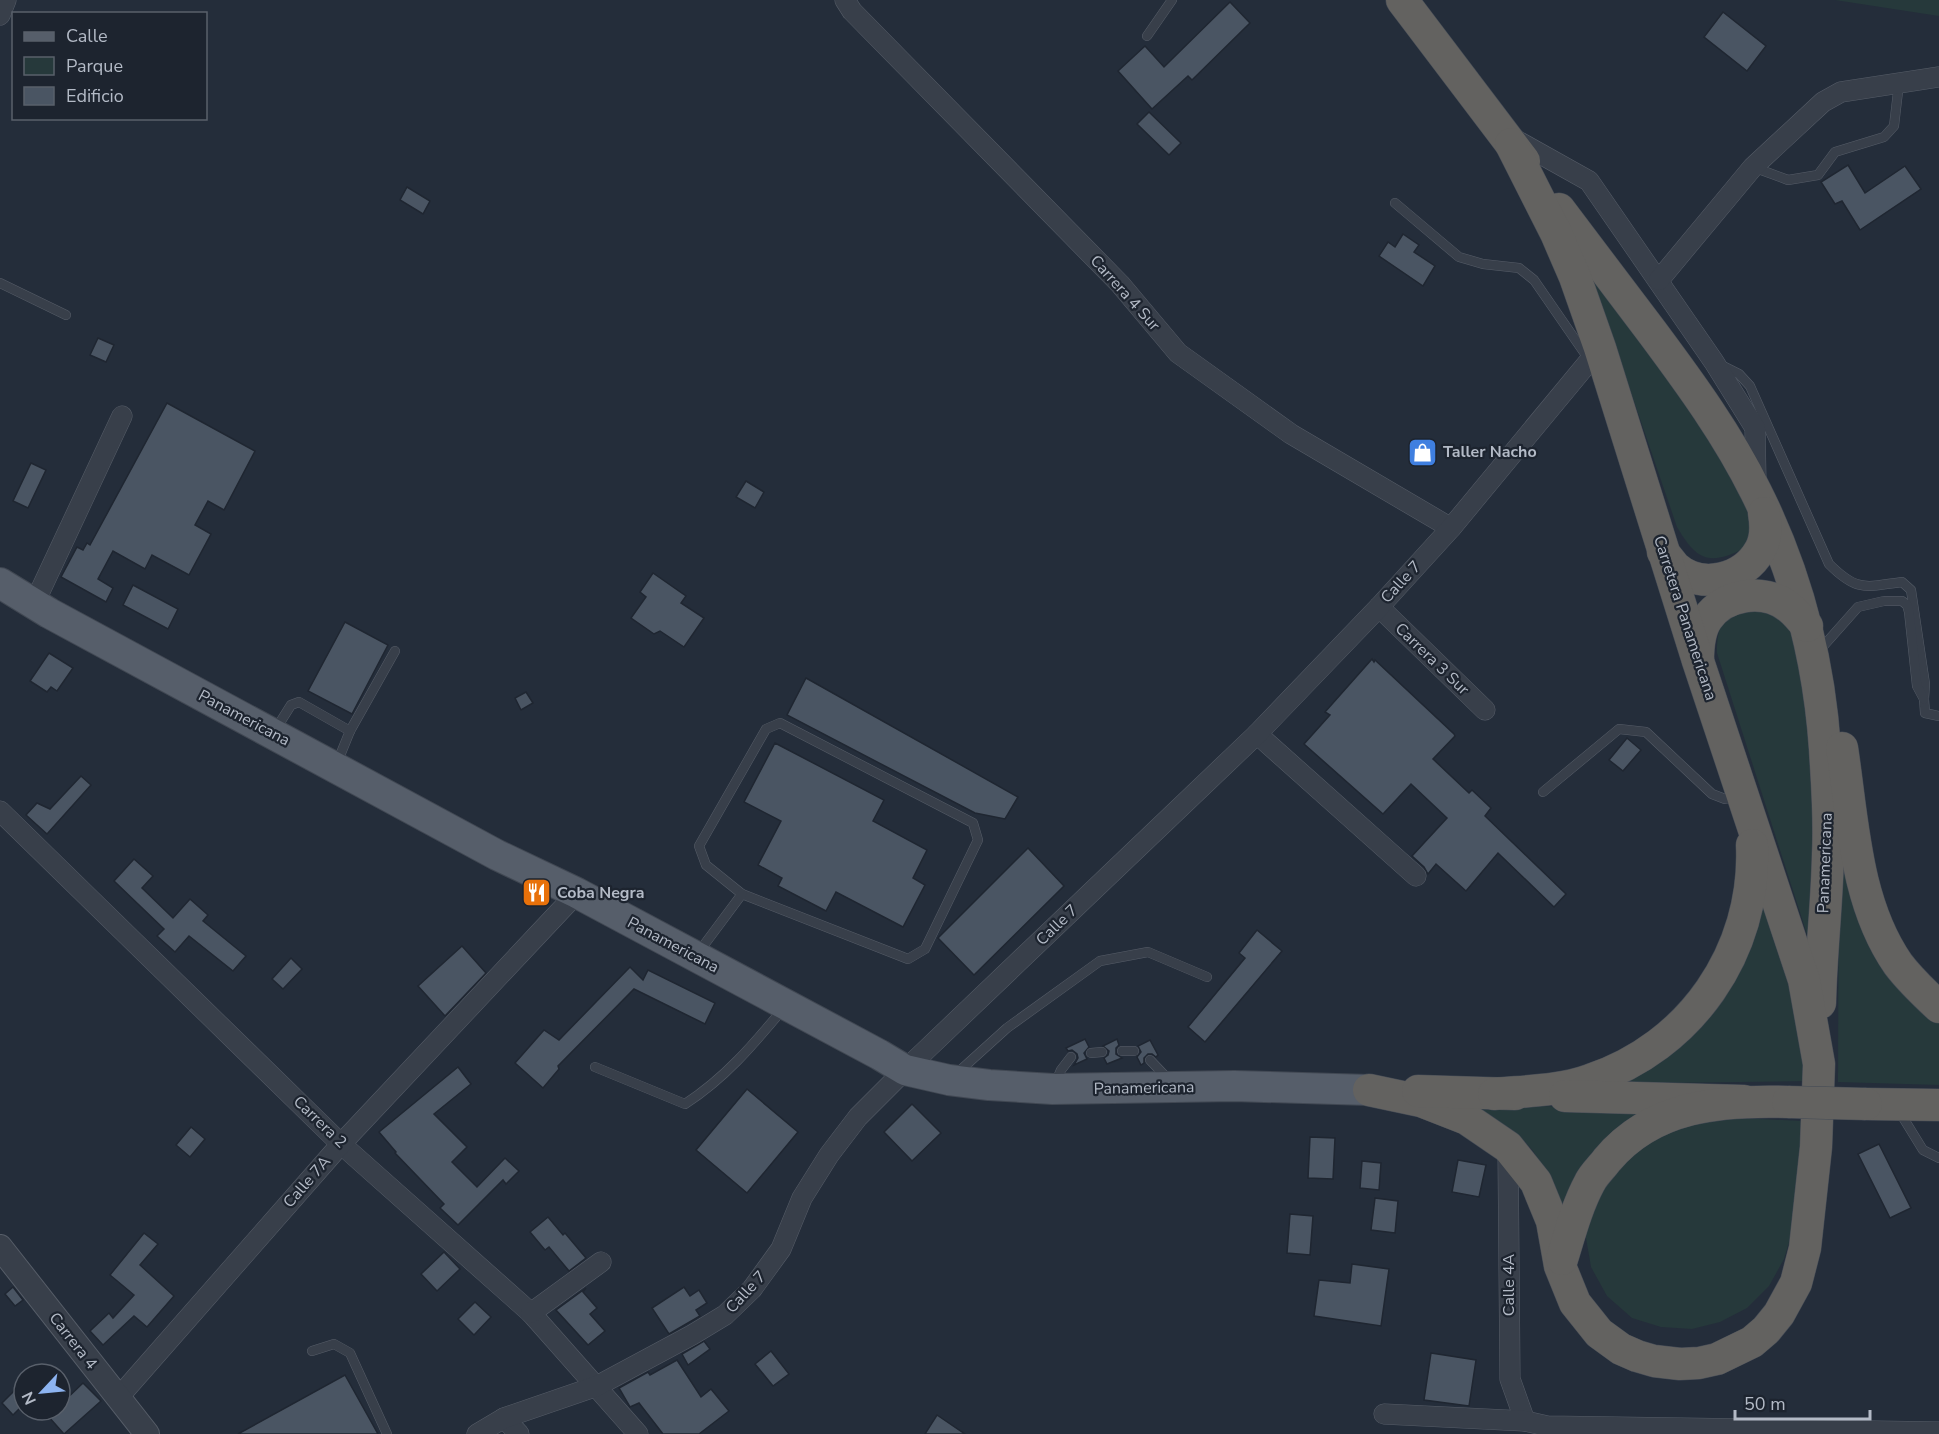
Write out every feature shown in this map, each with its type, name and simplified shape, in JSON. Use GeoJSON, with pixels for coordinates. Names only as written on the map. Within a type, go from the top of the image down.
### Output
{"type":"FeatureCollection","features":[{"type":"Feature","properties":{"kind":"highway","name":"Carretera Panamericana"},"geometry":{"type":"LineString","coordinates":[[1402,0],[1695,391],[1729,443],[1760,500],[1788,568],[1807,626],[1814,660]]}},
{"type":"Feature","properties":{"kind":"highway","name":"Carretera Panamericana"},"geometry":{"type":"LineString","coordinates":[[1506,138],[1561,244],[1575,277],[1595,355],[1663,552],[1804,980],[1819,1064],[1816,1147],[1805,1248],[1796,1283],[1779,1314],[1766,1330],[1752,1341],[1717,1359],[1699,1363],[1680,1364],[1654,1361],[1637,1356],[1599,1333],[1575,1303],[1560,1266]]}},
{"type":"Feature","properties":{"kind":"highway"},"geometry":{"type":"LineString","coordinates":[[1663,552],[1676,568],[1694,577],[1714,580],[1733,576],[1750,565],[1761,548],[1767,529],[1760,500]]}},
{"type":"Feature","properties":{"kind":"highway"},"geometry":{"type":"LineString","coordinates":[[1698,662],[1698,639],[1707,619],[1724,603],[1745,595],[1767,596],[1787,606],[1807,626]]}},
{"type":"Feature","properties":{"kind":"highway"},"geometry":{"type":"LineString","coordinates":[[1814,660],[1829,691],[1840,733],[1866,894],[1880,929],[1898,963],[1939,1007]]}},
{"type":"Feature","properties":{"kind":"highway","name":"Panamericana"},"geometry":{"type":"LineString","coordinates":[[1814,660],[1825,748],[1828,852],[1821,956],[1819,1064]]}},
{"type":"Feature","properties":{"kind":"highway"},"geometry":{"type":"LineString","coordinates":[[1494,1094],[1542,1090],[1589,1081],[1632,1062],[1671,1035],[1704,1000],[1730,960],[1746,916],[1754,868],[1747,808]]}},
{"type":"Feature","properties":{"kind":"highway","name":"Panamericana"},"geometry":{"type":"LineString","coordinates":[[1369,1090],[1744,1101]]}},
{"type":"Feature","properties":{"kind":"highway","name":"Panamericana"},"geometry":{"type":"LineString","coordinates":[[1369,1090],[1421,1101],[1467,1119],[1508,1147],[1536,1182],[1552,1221],[1560,1266]]}},
{"type":"Feature","properties":{"kind":"highway"},"geometry":{"type":"LineString","coordinates":[[1560,1266],[1573,1221],[1591,1180],[1619,1145],[1656,1120],[1699,1107],[1744,1101],[1939,1105]]}},
{"type":"Feature","properties":{"kind":"main road","name":"Panamericana"},"geometry":{"type":"LineString","coordinates":[[0,583],[34,604],[272,734],[497,855],[577,893],[905,1070],[949,1080],[1053,1089],[1234,1086],[1369,1090]]}},
{"type":"Feature","properties":{"kind":"street"},"geometry":{"type":"LineString","coordinates":[[0,15],[6,0]]}},
{"type":"Feature","properties":{"kind":"street","name":"Carrera 4 Sur"},"geometry":{"type":"LineString","coordinates":[[845,0],[852,11],[1120,284],[1178,353],[1292,434],[1451,528]]}},
{"type":"Feature","properties":{"kind":"street"},"geometry":{"type":"LineString","coordinates":[[1659,280],[1753,167],[1823,102],[1841,92],[1939,76]]}},
{"type":"Feature","properties":{"kind":"street"},"geometry":{"type":"LineString","coordinates":[[1506,138],[1589,181],[1659,280],[1714,362],[1755,429],[1760,500]]}},
{"type":"Feature","properties":{"kind":"street","name":"Calle 7"},"geometry":{"type":"LineString","coordinates":[[477,1434],[504,1418],[597,1386],[725,1315],[752,1290],[781,1249],[802,1198],[829,1155],[858,1117],[1257,734],[1451,528],[1595,355]]}},
{"type":"Feature","properties":{"kind":"street"},"geometry":{"type":"LineString","coordinates":[[34,604],[122,416]]}},
{"type":"Feature","properties":{"kind":"street","name":"Carrera 3 Sur"},"geometry":{"type":"LineString","coordinates":[[1379,607],[1485,710]]}},
{"type":"Feature","properties":{"kind":"street"},"geometry":{"type":"LineString","coordinates":[[1257,734],[1416,876]]}},
{"type":"Feature","properties":{"kind":"street","name":"Carrera 2"},"geometry":{"type":"LineString","coordinates":[[0,811],[342,1144],[531,1313],[639,1434]]}},
{"type":"Feature","properties":{"kind":"street","name":"Calle 7A"},"geometry":{"type":"LineString","coordinates":[[118,1398],[342,1144],[577,893]]}},
{"type":"Feature","properties":{"kind":"street","name":"Calle 4A"},"geometry":{"type":"LineString","coordinates":[[1508,1147],[1510,1379],[1525,1421]]}},
{"type":"Feature","properties":{"kind":"street","name":"Carrera 4"},"geometry":{"type":"LineString","coordinates":[[0,1247],[147,1434]]}},
{"type":"Feature","properties":{"kind":"street"},"geometry":{"type":"LineString","coordinates":[[531,1313],[602,1262]]}},
{"type":"Feature","properties":{"kind":"street"},"geometry":{"type":"LineString","coordinates":[[1384,1414],[1525,1421],[1547,1426],[1939,1432]]}},
{"type":"Feature","properties":{"kind":"street"},"geometry":{"type":"LineString","coordinates":[[504,1418],[519,1434]]}},
{"type":"Feature","properties":{"kind":"lane"},"geometry":{"type":"LineString","coordinates":[[1147,36],[1172,0]]}},
{"type":"Feature","properties":{"kind":"lane"},"geometry":{"type":"LineString","coordinates":[[1753,167],[1788,180],[1818,175],[1835,152],[1884,137],[1894,126],[1899,83]]}},
{"type":"Feature","properties":{"kind":"lane"},"geometry":{"type":"LineString","coordinates":[[1395,203],[1459,258],[1483,264],[1519,268],[1533,280],[1595,355]]}},
{"type":"Feature","properties":{"kind":"lane"},"geometry":{"type":"LineString","coordinates":[[0,283],[66,315]]}},
{"type":"Feature","properties":{"kind":"lane"},"geometry":{"type":"LineString","coordinates":[[1714,362],[1739,374],[1750,386],[1828,564],[1856,586],[1902,582],[1911,590],[1925,684],[1923,699],[1925,713],[1939,716]]}},
{"type":"Feature","properties":{"kind":"lane"},"geometry":{"type":"LineString","coordinates":[[1814,660],[1858,607],[1884,601],[1902,601],[1907,605],[1909,612],[1917,686],[1923,699]]}},
{"type":"Feature","properties":{"kind":"lane"},"geometry":{"type":"LineString","coordinates":[[335,767],[350,731],[395,651]]}},
{"type":"Feature","properties":{"kind":"lane"},"geometry":{"type":"LineString","coordinates":[[272,734],[291,705],[299,702],[350,731]]}},
{"type":"Feature","properties":{"kind":"lane"},"geometry":{"type":"LineString","coordinates":[[780,723],[974,823],[978,840],[925,949],[908,959],[742,894],[706,865],[699,846],[766,729],[780,723]]}},
{"type":"Feature","properties":{"kind":"lane"},"geometry":{"type":"LineString","coordinates":[[1543,792],[1619,729],[1646,732],[1712,794],[1747,808]]}},
{"type":"Feature","properties":{"kind":"lane"},"geometry":{"type":"LineString","coordinates":[[695,957],[742,894]]}},
{"type":"Feature","properties":{"kind":"lane"},"geometry":{"type":"LineString","coordinates":[[949,1080],[1007,1028],[1100,961],[1148,952],[1207,977]]}},
{"type":"Feature","properties":{"kind":"lane"},"geometry":{"type":"LineString","coordinates":[[594,1067],[685,1104],[708,1089],[745,1055],[786,1005]]}},
{"type":"Feature","properties":{"kind":"lane"},"geometry":{"type":"LineString","coordinates":[[1122,1052],[1134,1051]]}},
{"type":"Feature","properties":{"kind":"lane"},"geometry":{"type":"LineString","coordinates":[[1091,1053],[1102,1052]]}},
{"type":"Feature","properties":{"kind":"lane"},"geometry":{"type":"LineString","coordinates":[[1053,1089],[1061,1070],[1071,1057]]}},
{"type":"Feature","properties":{"kind":"lane"},"geometry":{"type":"LineString","coordinates":[[1150,1060],[1175,1088]]}},
{"type":"Feature","properties":{"kind":"lane"},"geometry":{"type":"LineString","coordinates":[[1880,1104],[1923,1150],[1939,1158]]}},
{"type":"Feature","properties":{"kind":"lane"},"geometry":{"type":"LineString","coordinates":[[312,1351],[334,1344],[350,1353],[387,1434]]}},
{"type":"Feature","properties":{"kind":"green space"},"geometry":{"type":"Polygon","coordinates":[[[1835,0],[1939,0],[1939,16],[1835,0]]]}},
{"type":"Feature","properties":{"kind":"green space"},"geometry":{"type":"Polygon","coordinates":[[[1584,255],[1686,389],[1756,516],[1745,548],[1722,557],[1705,557],[1691,547],[1677,527],[1584,255]]]}},
{"type":"Feature","properties":{"kind":"green space"},"geometry":{"type":"Polygon","coordinates":[[[1761,606],[1800,635],[1814,791],[1812,950],[1717,653],[1719,631],[1727,616],[1738,609],[1761,606]]]}},
{"type":"Feature","properties":{"kind":"green space"},"geometry":{"type":"Polygon","coordinates":[[[1839,814],[1939,1020],[1939,1085],[1838,1082],[1839,814]]]}},
{"type":"Feature","properties":{"kind":"green space"},"geometry":{"type":"Polygon","coordinates":[[[1761,868],[1791,973],[1810,1081],[1578,1084],[1682,1041],[1710,1016],[1732,984],[1761,868]]]}},
{"type":"Feature","properties":{"kind":"green space"},"geometry":{"type":"Polygon","coordinates":[[[1446,1103],[1675,1110],[1575,1181],[1564,1199],[1557,1220],[1545,1172],[1540,1161],[1524,1140],[1494,1120],[1446,1103]]]}},
{"type":"Feature","properties":{"kind":"green space"},"geometry":{"type":"Polygon","coordinates":[[[1718,1117],[1803,1121],[1794,1226],[1784,1259],[1769,1286],[1747,1308],[1720,1322],[1692,1329],[1661,1327],[1632,1318],[1607,1296],[1591,1267],[1585,1232],[1594,1198],[1612,1169],[1661,1134],[1718,1117]]]}},
{"type":"Feature","properties":{"kind":"building"},"geometry":{"type":"Polygon","coordinates":[[[1230,2],[1250,23],[1192,80],[1188,76],[1152,109],[1118,71],[1145,46],[1164,67],[1230,2]]]}},
{"type":"Feature","properties":{"kind":"building"},"geometry":{"type":"Polygon","coordinates":[[[1723,12],[1766,46],[1747,71],[1704,37],[1723,12]]]}},
{"type":"Feature","properties":{"kind":"building"},"geometry":{"type":"Polygon","coordinates":[[[1149,112],[1181,143],[1169,155],[1137,124],[1149,112]]]}},
{"type":"Feature","properties":{"kind":"building"},"geometry":{"type":"Polygon","coordinates":[[[1848,165],[1865,193],[1905,166],[1921,189],[1860,230],[1842,201],[1835,204],[1821,182],[1848,165]]]}},
{"type":"Feature","properties":{"kind":"building"},"geometry":{"type":"Polygon","coordinates":[[[407,187],[430,201],[423,214],[400,200],[407,187]]]}},
{"type":"Feature","properties":{"kind":"building"},"geometry":{"type":"Polygon","coordinates":[[[1403,234],[1419,245],[1414,252],[1435,266],[1423,286],[1379,256],[1388,242],[1395,247],[1403,234]]]}},
{"type":"Feature","properties":{"kind":"building"},"geometry":{"type":"Polygon","coordinates":[[[98,338],[114,345],[106,362],[90,355],[98,338]]]}},
{"type":"Feature","properties":{"kind":"building"},"geometry":{"type":"Polygon","coordinates":[[[167,403],[255,451],[224,510],[208,501],[195,525],[211,534],[189,575],[152,555],[145,569],[113,551],[98,579],[113,588],[106,602],[61,577],[77,547],[83,550],[87,543],[90,545],[167,403]]]}},
{"type":"Feature","properties":{"kind":"building"},"geometry":{"type":"Polygon","coordinates":[[[31,463],[46,470],[28,508],[13,501],[31,463]]]}},
{"type":"Feature","properties":{"kind":"building"},"geometry":{"type":"Polygon","coordinates":[[[746,481],[764,492],[755,508],[736,497],[746,481]]]}},
{"type":"Feature","properties":{"kind":"building"},"geometry":{"type":"Polygon","coordinates":[[[653,573],[686,596],[681,603],[704,618],[684,647],[660,631],[654,634],[631,618],[646,597],[640,592],[653,573]]]}},
{"type":"Feature","properties":{"kind":"building"},"geometry":{"type":"Polygon","coordinates":[[[133,585],[178,609],[168,629],[123,605],[133,585]]]}},
{"type":"Feature","properties":{"kind":"building"},"geometry":{"type":"Polygon","coordinates":[[[345,622],[388,645],[352,714],[308,691],[345,622]]]}},
{"type":"Feature","properties":{"kind":"building"},"geometry":{"type":"Polygon","coordinates":[[[49,653],[73,668],[57,691],[51,687],[47,692],[30,681],[49,653]]]}},
{"type":"Feature","properties":{"kind":"building"},"geometry":{"type":"Polygon","coordinates":[[[1372,659],[1454,734],[1455,736],[1433,759],[1469,793],[1472,790],[1491,808],[1485,816],[1566,894],[1554,907],[1498,853],[1466,891],[1436,864],[1428,874],[1412,856],[1447,818],[1411,784],[1383,814],[1304,744],[1330,715],[1325,712],[1372,659]]]}},
{"type":"Feature","properties":{"kind":"building"},"geometry":{"type":"Polygon","coordinates":[[[806,678],[1018,797],[1005,819],[975,813],[787,715],[806,678]]]}},
{"type":"Feature","properties":{"kind":"building"},"geometry":{"type":"Polygon","coordinates":[[[526,692],[533,703],[521,710],[515,698],[526,692]]]}},
{"type":"Feature","properties":{"kind":"building"},"geometry":{"type":"Polygon","coordinates":[[[1627,738],[1641,750],[1623,771],[1609,760],[1627,738]]]}},
{"type":"Feature","properties":{"kind":"building"},"geometry":{"type":"Polygon","coordinates":[[[775,743],[884,800],[873,821],[927,850],[913,878],[925,885],[903,927],[836,892],[826,911],[778,886],[782,878],[758,865],[781,821],[744,802],[775,743]]]}},
{"type":"Feature","properties":{"kind":"building"},"geometry":{"type":"Polygon","coordinates":[[[81,776],[91,785],[47,834],[26,815],[37,803],[50,809],[81,776]]]}},
{"type":"Feature","properties":{"kind":"building"},"geometry":{"type":"Polygon","coordinates":[[[1028,848],[1064,886],[974,975],[938,938],[1028,848]]]}},
{"type":"Feature","properties":{"kind":"building"},"geometry":{"type":"Polygon","coordinates":[[[134,859],[153,876],[142,888],[173,918],[190,899],[208,915],[203,921],[246,956],[233,971],[189,936],[175,952],[157,936],[164,929],[114,881],[134,859]]]}},
{"type":"Feature","properties":{"kind":"building"},"geometry":{"type":"Polygon","coordinates":[[[1257,930],[1282,951],[1205,1042],[1188,1027],[1245,958],[1239,953],[1257,930]]]}},
{"type":"Feature","properties":{"kind":"building"},"geometry":{"type":"Polygon","coordinates":[[[462,946],[486,973],[445,1016],[418,986],[462,946]]]}},
{"type":"Feature","properties":{"kind":"building"},"geometry":{"type":"Polygon","coordinates":[[[291,958],[302,969],[283,989],[272,979],[291,958]]]}},
{"type":"Feature","properties":{"kind":"building"},"geometry":{"type":"Polygon","coordinates":[[[630,967],[643,980],[648,970],[715,1003],[705,1024],[634,989],[558,1066],[559,1069],[543,1088],[515,1063],[544,1030],[559,1040],[630,967]]]}},
{"type":"Feature","properties":{"kind":"building"},"geometry":{"type":"Polygon","coordinates":[[[1085,1039],[1089,1047],[1084,1053],[1087,1059],[1074,1065],[1078,1058],[1077,1054],[1066,1048],[1085,1039]]]}},
{"type":"Feature","properties":{"kind":"building"},"geometry":{"type":"Polygon","coordinates":[[[1117,1039],[1119,1045],[1116,1048],[1116,1054],[1122,1058],[1107,1064],[1104,1058],[1109,1051],[1103,1046],[1117,1039]]]}},
{"type":"Feature","properties":{"kind":"building"},"geometry":{"type":"Polygon","coordinates":[[[1150,1040],[1158,1055],[1156,1057],[1148,1054],[1141,1065],[1137,1057],[1141,1052],[1138,1046],[1150,1040]]]}},
{"type":"Feature","properties":{"kind":"building"},"geometry":{"type":"Polygon","coordinates":[[[458,1067],[471,1084],[434,1114],[467,1147],[452,1162],[477,1187],[505,1158],[519,1171],[506,1184],[503,1180],[458,1225],[440,1208],[444,1204],[395,1153],[379,1132],[458,1067]]]}},
{"type":"Feature","properties":{"kind":"building"},"geometry":{"type":"Polygon","coordinates":[[[747,1089],[798,1132],[747,1193],[696,1150],[747,1089]]]}},
{"type":"Feature","properties":{"kind":"building"},"geometry":{"type":"Polygon","coordinates":[[[912,1104],[941,1133],[912,1161],[884,1132],[912,1104]]]}},
{"type":"Feature","properties":{"kind":"building"},"geometry":{"type":"Polygon","coordinates":[[[191,1127],[205,1139],[190,1157],[176,1145],[191,1127]]]}},
{"type":"Feature","properties":{"kind":"building"},"geometry":{"type":"Polygon","coordinates":[[[1310,1137],[1335,1138],[1333,1179],[1308,1178],[1310,1137]]]}},
{"type":"Feature","properties":{"kind":"building"},"geometry":{"type":"Polygon","coordinates":[[[1879,1144],[1911,1208],[1890,1218],[1858,1154],[1879,1144]]]}},
{"type":"Feature","properties":{"kind":"building"},"geometry":{"type":"Polygon","coordinates":[[[1458,1160],[1486,1165],[1479,1197],[1452,1192],[1458,1160]]]}},
{"type":"Feature","properties":{"kind":"building"},"geometry":{"type":"Polygon","coordinates":[[[1362,1161],[1381,1163],[1379,1190],[1360,1188],[1362,1161]]]}},
{"type":"Feature","properties":{"kind":"building"},"geometry":{"type":"Polygon","coordinates":[[[1375,1198],[1398,1201],[1395,1233],[1371,1230],[1375,1198]]]}},
{"type":"Feature","properties":{"kind":"building"},"geometry":{"type":"Polygon","coordinates":[[[1290,1214],[1313,1216],[1310,1255],[1287,1253],[1290,1214]]]}},
{"type":"Feature","properties":{"kind":"building"},"geometry":{"type":"Polygon","coordinates":[[[548,1217],[586,1258],[569,1271],[549,1247],[545,1250],[530,1232],[548,1217]]]}},
{"type":"Feature","properties":{"kind":"building"},"geometry":{"type":"Polygon","coordinates":[[[144,1233],[158,1244],[140,1265],[174,1296],[147,1327],[134,1316],[103,1345],[90,1331],[109,1313],[113,1318],[134,1295],[110,1275],[144,1233]]]}},
{"type":"Feature","properties":{"kind":"building"},"geometry":{"type":"Polygon","coordinates":[[[444,1252],[460,1269],[437,1291],[421,1274],[444,1252]]]}},
{"type":"Feature","properties":{"kind":"building"},"geometry":{"type":"Polygon","coordinates":[[[1352,1264],[1389,1269],[1381,1326],[1314,1316],[1319,1280],[1350,1283],[1352,1264]]]}},
{"type":"Feature","properties":{"kind":"building"},"geometry":{"type":"Polygon","coordinates":[[[13,1287],[23,1300],[15,1306],[5,1294],[13,1287]]]}},
{"type":"Feature","properties":{"kind":"building"},"geometry":{"type":"Polygon","coordinates":[[[684,1287],[690,1296],[699,1290],[707,1303],[696,1310],[700,1316],[669,1334],[652,1308],[684,1287]]]}},
{"type":"Feature","properties":{"kind":"building"},"geometry":{"type":"Polygon","coordinates":[[[586,1288],[583,1292],[597,1308],[590,1314],[605,1331],[588,1345],[556,1310],[586,1288]]]}},
{"type":"Feature","properties":{"kind":"building"},"geometry":{"type":"Polygon","coordinates":[[[475,1302],[491,1317],[474,1335],[458,1319],[475,1302]]]}},
{"type":"Feature","properties":{"kind":"building"},"geometry":{"type":"Polygon","coordinates":[[[704,1341],[710,1349],[688,1365],[682,1354],[704,1341]]]}},
{"type":"Feature","properties":{"kind":"building"},"geometry":{"type":"Polygon","coordinates":[[[771,1351],[789,1374],[773,1386],[755,1364],[771,1351]]]}},
{"type":"Feature","properties":{"kind":"building"},"geometry":{"type":"Polygon","coordinates":[[[1431,1353],[1476,1360],[1469,1406],[1424,1400],[1431,1353]]]}},
{"type":"Feature","properties":{"kind":"building"},"geometry":{"type":"Polygon","coordinates":[[[677,1360],[701,1397],[711,1389],[729,1411],[699,1434],[663,1434],[639,1403],[630,1407],[619,1388],[648,1372],[650,1375],[677,1360]]]}},
{"type":"Feature","properties":{"kind":"building"},"geometry":{"type":"Polygon","coordinates":[[[345,1375],[378,1434],[238,1434],[345,1375]]]}},
{"type":"Feature","properties":{"kind":"building"},"geometry":{"type":"Polygon","coordinates":[[[83,1383],[101,1401],[64,1434],[53,1422],[72,1422],[72,1394],[83,1383]]]}},
{"type":"Feature","properties":{"kind":"building"},"geometry":{"type":"Polygon","coordinates":[[[12,1393],[12,1414],[2,1403],[12,1393]]]}},
{"type":"Feature","properties":{"kind":"building"},"geometry":{"type":"Polygon","coordinates":[[[937,1415],[965,1434],[925,1434],[937,1415]]]}},
{"type":"Feature","properties":{"kind":"place","name":"Taller Nacho"},"geometry":{"type":"Point","coordinates":[1422,452]}},
{"type":"Feature","properties":{"kind":"place","name":"Coba Negra"},"geometry":{"type":"Point","coordinates":[536,893]}}]}
